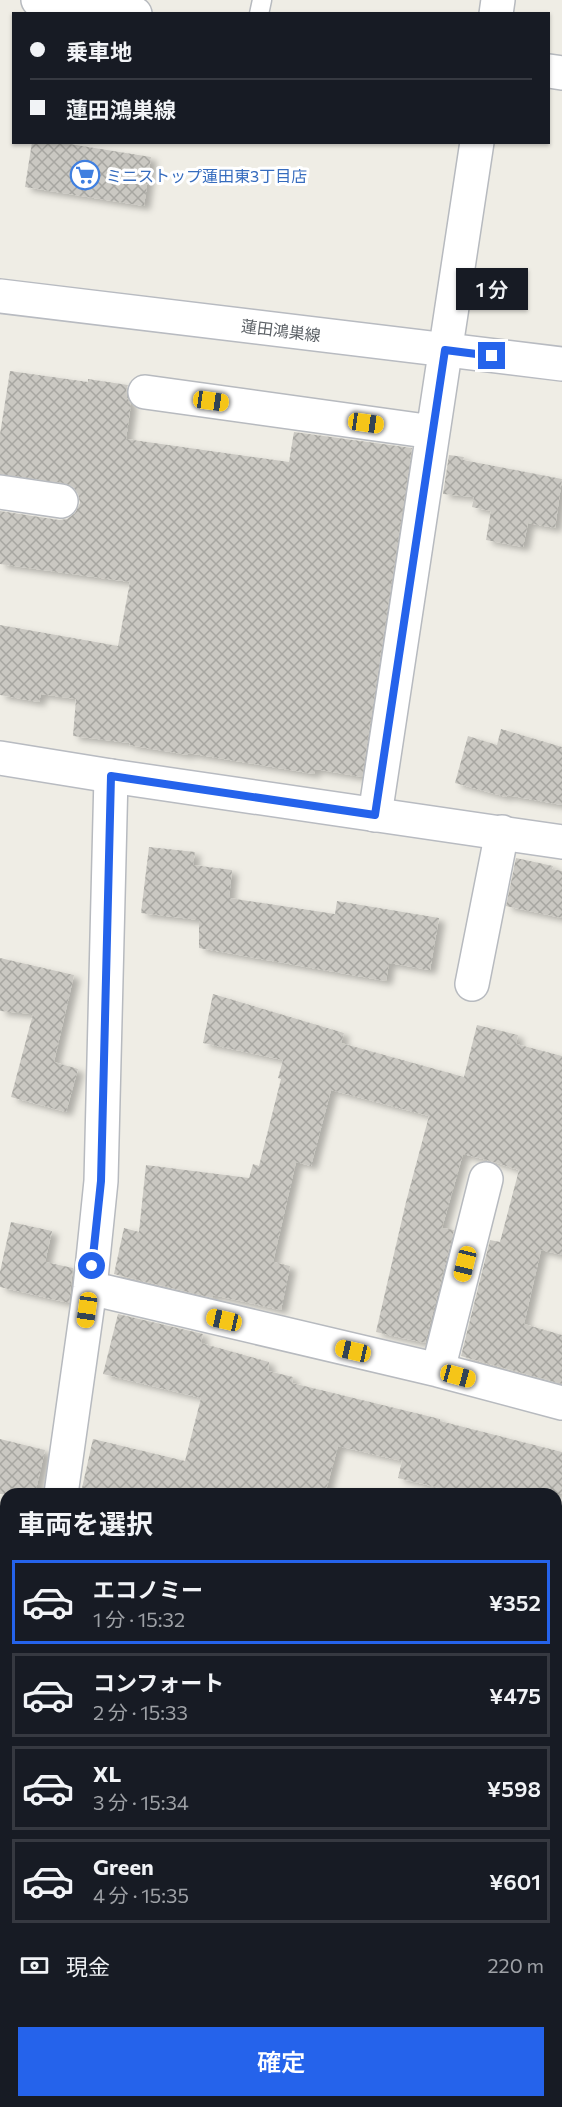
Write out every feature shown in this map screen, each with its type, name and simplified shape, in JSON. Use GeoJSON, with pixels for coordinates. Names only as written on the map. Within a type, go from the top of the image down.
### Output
{"type":"FeatureCollection","features":[{"type":"Feature","properties":{"kind":"street"},"geometry":{"type":"LineString","coordinates":[[38,0],[121,12]]}},
{"type":"Feature","properties":{"kind":"street"},"geometry":{"type":"LineString","coordinates":[[375,815],[477,144]]}},
{"type":"Feature","properties":{"kind":"street","name":"蓮田鴻巣線"},"geometry":{"type":"LineString","coordinates":[[0,296],[562,364]]}},
{"type":"Feature","properties":{"kind":"street"},"geometry":{"type":"LineString","coordinates":[[145,392],[433,432]]}},
{"type":"Feature","properties":{"kind":"street"},"geometry":{"type":"LineString","coordinates":[[0,492],[61,501]]}},
{"type":"Feature","properties":{"kind":"street"},"geometry":{"type":"LineString","coordinates":[[0,758],[562,842]]}},
{"type":"Feature","properties":{"kind":"street"},"geometry":{"type":"LineString","coordinates":[[62,1488],[90,1287],[101,1181],[111,776]]}},
{"type":"Feature","properties":{"kind":"street"},"geometry":{"type":"LineString","coordinates":[[472,984],[502,832]]}},
{"type":"Feature","properties":{"kind":"street"},"geometry":{"type":"LineString","coordinates":[[438,1371],[486,1179]]}},
{"type":"Feature","properties":{"kind":"street"},"geometry":{"type":"LineString","coordinates":[[90,1287],[562,1403]]}},
{"type":"Feature","properties":{"kind":"building"},"geometry":{"type":"Polygon","coordinates":[[[32,144],[70,144],[151,157],[144,206],[25,187],[32,144]]]}},
{"type":"Feature","properties":{"kind":"building"},"geometry":{"type":"Polygon","coordinates":[[[10,371],[128,385],[127,398],[131,404],[126,439],[289,462],[294,432],[412,448],[362,777],[315,769],[314,774],[129,745],[130,743],[73,736],[76,699],[41,694],[39,702],[0,695],[0,625],[118,646],[130,582],[0,564],[0,511],[59,520],[67,519],[75,513],[80,503],[73,487],[64,483],[0,474],[0,434],[10,371]]]}},
{"type":"Feature","properties":{"kind":"building"},"geometry":{"type":"Polygon","coordinates":[[[449,455],[464,457],[463,460],[562,479],[555,528],[528,523],[523,547],[486,540],[491,511],[472,507],[474,497],[443,494],[449,455]]]}},
{"type":"Feature","properties":{"kind":"building"},"geometry":{"type":"Polygon","coordinates":[[[501,729],[562,747],[562,805],[507,795],[506,797],[455,783],[468,736],[497,745],[501,729]]]}},
{"type":"Feature","properties":{"kind":"building"},"geometry":{"type":"Polygon","coordinates":[[[149,847],[195,852],[193,865],[232,870],[229,898],[335,914],[337,901],[439,918],[430,970],[389,963],[386,981],[199,948],[199,920],[141,913],[149,847]]]}},
{"type":"Feature","properties":{"kind":"building"},"geometry":{"type":"Polygon","coordinates":[[[516,858],[553,866],[552,869],[562,871],[562,918],[506,906],[516,858]]]}},
{"type":"Feature","properties":{"kind":"building"},"geometry":{"type":"Polygon","coordinates":[[[0,958],[74,975],[54,1062],[78,1069],[66,1112],[11,1097],[33,1014],[0,1011],[0,958]]]}},
{"type":"Feature","properties":{"kind":"building"},"geometry":{"type":"Polygon","coordinates":[[[213,994],[344,1033],[341,1043],[464,1077],[477,1025],[518,1035],[516,1044],[562,1056],[562,1255],[541,1250],[524,1324],[562,1335],[562,1384],[461,1356],[490,1240],[500,1242],[519,1170],[491,1161],[463,1154],[442,1228],[454,1230],[425,1343],[376,1332],[406,1202],[429,1116],[331,1090],[311,1166],[296,1162],[273,1262],[290,1266],[281,1310],[213,1295],[213,1298],[114,1274],[124,1228],[139,1232],[146,1165],[249,1178],[253,1164],[259,1166],[281,1079],[278,1078],[283,1060],[203,1043],[213,994]]]}},
{"type":"Feature","properties":{"kind":"building"},"geometry":{"type":"Polygon","coordinates":[[[11,1222],[52,1231],[45,1262],[73,1268],[69,1303],[0,1287],[0,1272],[11,1222]]]}},
{"type":"Feature","properties":{"kind":"building"},"geometry":{"type":"Polygon","coordinates":[[[118,1314],[203,1334],[201,1343],[269,1362],[268,1371],[293,1377],[292,1383],[562,1452],[562,1488],[440,1488],[398,1478],[402,1461],[338,1446],[327,1488],[82,1488],[93,1439],[185,1461],[201,1398],[103,1374],[118,1314]]]}},
{"type":"Feature","properties":{"kind":"building"},"geometry":{"type":"Polygon","coordinates":[[[0,1439],[45,1450],[36,1488],[0,1488],[0,1439]]]}},
{"type":"Feature","properties":{"kind":"place","name":"ミニストップ蓮田東3丁目店"},"geometry":{"type":"Point","coordinates":[85,175]}},
{"type":"Feature","properties":{"kind":"route"},"geometry":{"type":"LineString","coordinates":[[92,1266],[101,1181],[111,776],[375,815],[445,350],[492,356]]}}]}
